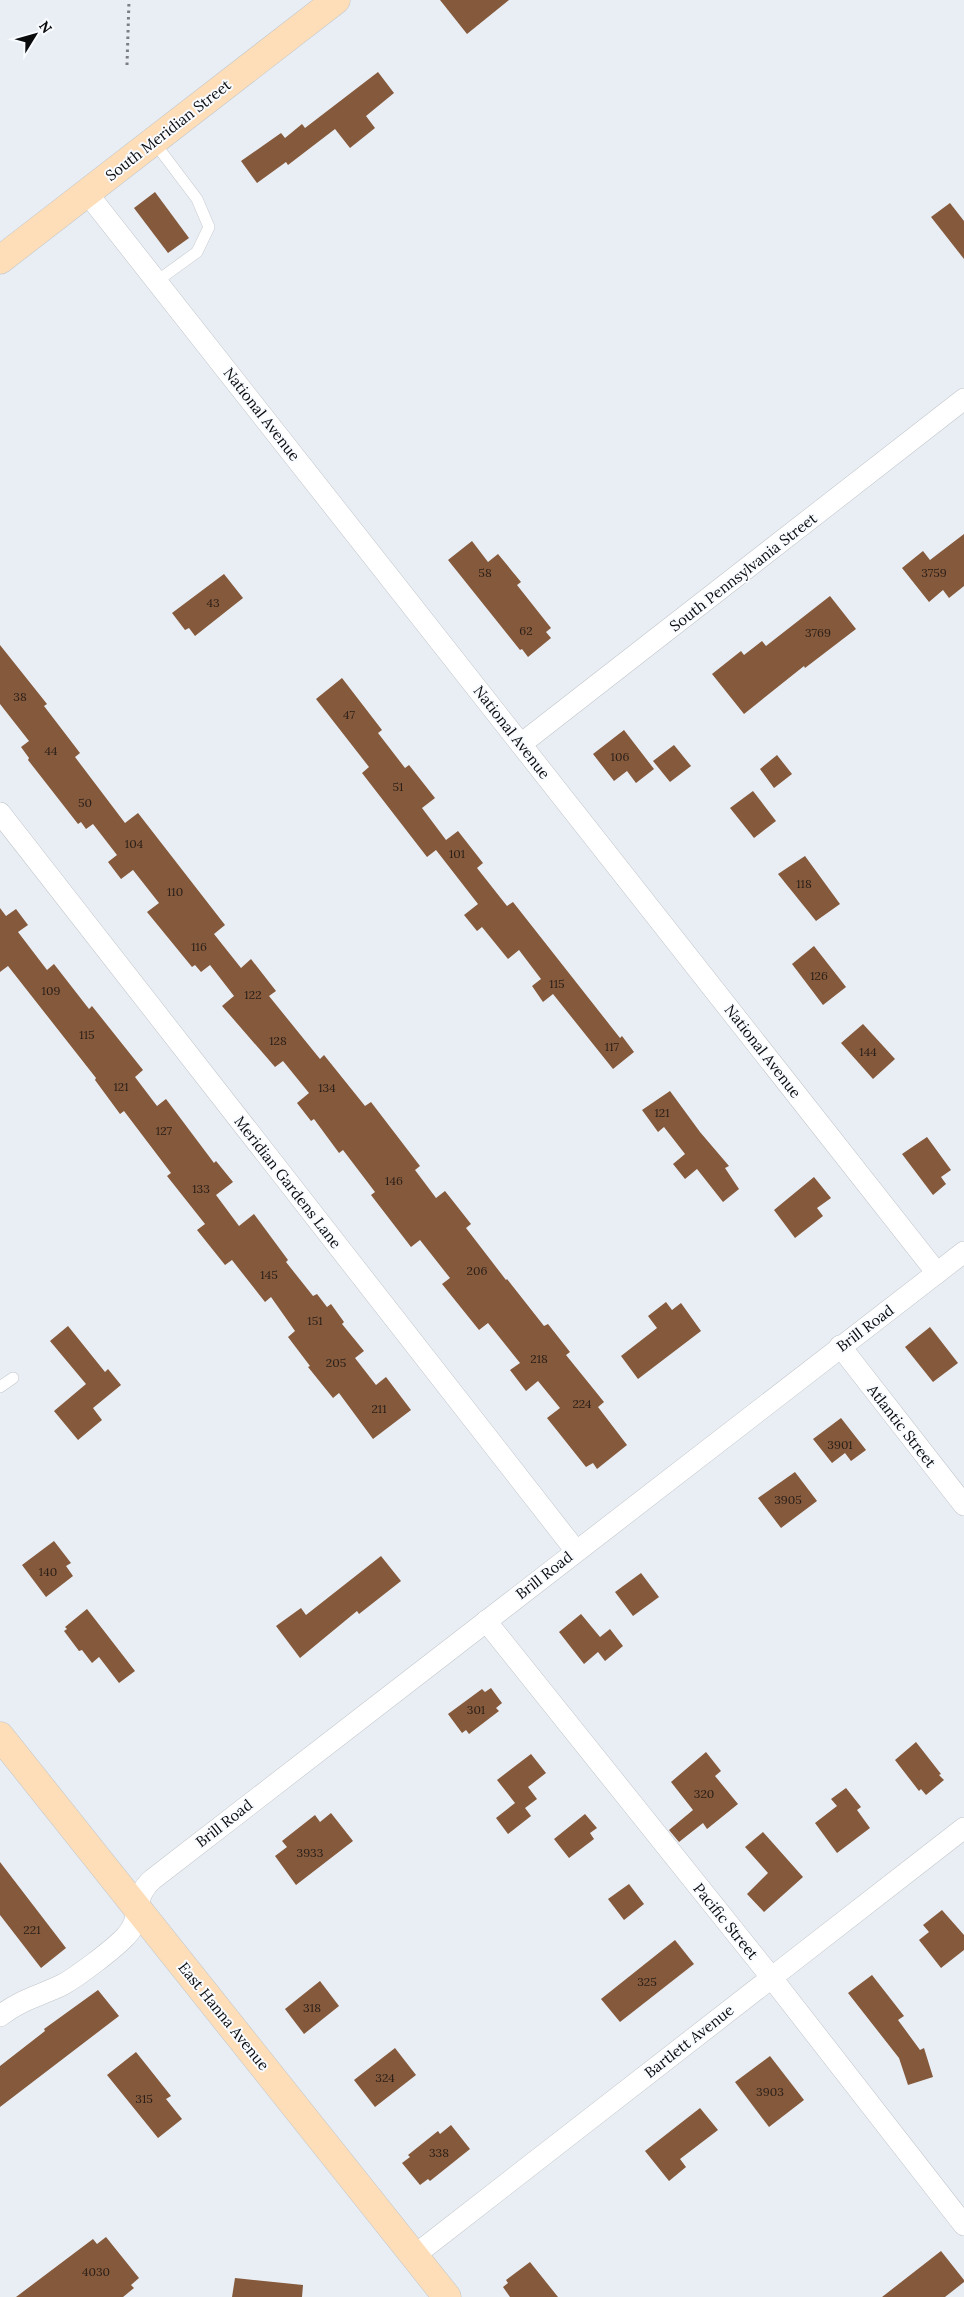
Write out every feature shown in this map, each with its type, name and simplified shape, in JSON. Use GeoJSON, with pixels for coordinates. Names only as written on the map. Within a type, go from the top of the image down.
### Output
{"type":"FeatureCollection","features":[{"type":"Feature","properties":{"kind":"main road","name":"South Meridian Street"},"geometry":{"type":"LineString","coordinates":[[0,260],[334,0]]}},
{"type":"Feature","properties":{"kind":"main road","name":"East Hanna Avenue"},"geometry":{"type":"LineString","coordinates":[[0,1736],[447,2297]]}},
{"type":"Feature","properties":{"kind":"street","name":"National Avenue"},"geometry":{"type":"LineString","coordinates":[[87,192],[937,1273]]}},
{"type":"Feature","properties":{"kind":"street","name":"South Pennsylvania Street"},"geometry":{"type":"LineString","coordinates":[[522,744],[964,399]]}},
{"type":"Feature","properties":{"kind":"street","name":"Meridian Gardens Lane"},"geometry":{"type":"LineString","coordinates":[[0,813],[576,1551]]}},
{"type":"Feature","properties":{"kind":"street","name":"Brill Road"},"geometry":{"type":"LineString","coordinates":[[0,2016],[16,2003],[62,1984],[125,1937],[133,1927],[140,1895],[153,1879],[964,1252]]}},
{"type":"Feature","properties":{"kind":"street","name":"Atlantic Street"},"geometry":{"type":"LineString","coordinates":[[840,1346],[964,1505]]}},
{"type":"Feature","properties":{"kind":"street","name":"Pacific Street"},"geometry":{"type":"LineString","coordinates":[[486,1621],[771,1977],[964,2224]]}},
{"type":"Feature","properties":{"kind":"street","name":"Bartlett Avenue"},"geometry":{"type":"LineString","coordinates":[[415,2255],[964,1828]]}},
{"type":"Feature","properties":{"kind":"lane"},"geometry":{"type":"LineString","coordinates":[[154,142],[198,199],[209,227],[197,252],[157,281]]}},
{"type":"Feature","properties":{"kind":"lane"},"geometry":{"type":"LineString","coordinates":[[0,1387],[13,1378]]}},
{"type":"Feature","properties":{"kind":"path"},"geometry":{"type":"LineString","coordinates":[[127,65],[129,0]]}},
{"type":"Feature","properties":{"kind":"building"},"geometry":{"type":"Polygon","coordinates":[[[440,0],[509,0],[467,34],[440,0]]]}},
{"type":"Feature","properties":{"kind":"building"},"geometry":{"type":"Polygon","coordinates":[[[378,72],[394,93],[366,116],[375,128],[350,148],[335,129],[288,165],[286,162],[257,183],[241,161],[281,133],[285,138],[302,124],[305,128],[378,72]]]}},
{"type":"Feature","properties":{"kind":"building"},"geometry":{"type":"Polygon","coordinates":[[[155,192],[189,238],[168,253],[134,208],[155,192]]]}},
{"type":"Feature","properties":{"kind":"building"},"geometry":{"type":"Polygon","coordinates":[[[950,203],[964,221],[964,259],[931,217],[950,203]]]}},
{"type":"Feature","properties":{"kind":"building"},"geometry":{"type":"Polygon","coordinates":[[[964,534],[964,586],[949,598],[943,590],[929,602],[902,568],[923,551],[930,560],[964,534]]]}},
{"type":"Feature","properties":{"kind":"building"},"geometry":{"type":"Polygon","coordinates":[[[472,541],[488,562],[498,554],[521,582],[517,585],[551,628],[546,632],[551,638],[528,657],[522,649],[520,650],[448,560],[472,541]]]}},
{"type":"Feature","properties":{"kind":"building"},"geometry":{"type":"Polygon","coordinates":[[[224,574],[243,598],[195,636],[189,628],[185,630],[172,613],[224,574]]]}},
{"type":"Feature","properties":{"kind":"building"},"geometry":{"type":"Polygon","coordinates":[[[830,596],[856,629],[805,668],[804,666],[744,714],[712,674],[741,651],[744,655],[762,641],[766,646],[830,596]]]}},
{"type":"Feature","properties":{"kind":"building"},"geometry":{"type":"Polygon","coordinates":[[[0,645],[47,704],[44,706],[80,753],[75,757],[125,823],[138,813],[225,925],[214,934],[241,968],[251,959],[276,991],[269,996],[320,1059],[324,1055],[365,1106],[371,1102],[420,1166],[415,1170],[436,1198],[445,1191],[471,1224],[466,1228],[506,1280],[544,1326],[548,1324],[570,1352],[566,1355],[604,1402],[598,1407],[627,1445],[597,1469],[593,1463],[586,1467],[547,1418],[560,1408],[538,1381],[526,1391],[510,1370],[520,1363],[488,1323],[479,1330],[442,1284],[450,1278],[420,1240],[411,1247],[371,1195],[375,1192],[343,1150],[339,1153],[314,1119],[311,1121],[297,1103],[309,1093],[283,1061],[275,1067],[222,1006],[234,996],[210,965],[201,972],[195,965],[192,967],[147,912],[159,903],[133,870],[121,879],[108,862],[117,855],[93,824],[86,829],[81,822],[78,824],[28,760],[29,758],[21,747],[29,741],[0,704],[0,645]]]}},
{"type":"Feature","properties":{"kind":"building"},"geometry":{"type":"Polygon","coordinates":[[[342,678],[382,730],[378,733],[405,768],[409,765],[435,798],[422,808],[446,840],[458,831],[483,863],[477,868],[507,906],[513,902],[620,1038],[622,1036],[634,1052],[613,1069],[553,994],[543,1002],[532,986],[541,979],[519,950],[508,959],[482,927],[477,931],[464,915],[478,904],[436,850],[427,857],[362,773],[369,767],[316,699],[342,678]]]}},
{"type":"Feature","properties":{"kind":"building"},"geometry":{"type":"Polygon","coordinates":[[[624,730],[654,769],[636,783],[627,771],[614,781],[593,754],[624,730]]]}},
{"type":"Feature","properties":{"kind":"building"},"geometry":{"type":"Polygon","coordinates":[[[674,745],[691,766],[670,782],[653,761],[674,745]]]}},
{"type":"Feature","properties":{"kind":"building"},"geometry":{"type":"Polygon","coordinates":[[[777,755],[792,774],[774,788],[760,769],[777,755]]]}},
{"type":"Feature","properties":{"kind":"building"},"geometry":{"type":"Polygon","coordinates":[[[753,791],[776,821],[754,838],[730,808],[753,791]]]}},
{"type":"Feature","properties":{"kind":"building"},"geometry":{"type":"Polygon","coordinates":[[[805,856],[840,904],[816,921],[778,874],[805,856]]]}},
{"type":"Feature","properties":{"kind":"building"},"geometry":{"type":"Polygon","coordinates":[[[0,908],[6,916],[16,909],[28,925],[18,932],[47,970],[54,964],[89,1009],[92,1006],[143,1070],[135,1077],[157,1106],[166,1099],[214,1163],[216,1161],[233,1182],[216,1195],[239,1226],[254,1214],[288,1260],[286,1262],[313,1296],[317,1294],[327,1307],[331,1304],[344,1322],[342,1324],[364,1351],[355,1358],[376,1385],[386,1377],[411,1410],[373,1439],[339,1393],[333,1398],[308,1367],[310,1366],[288,1337],[295,1331],[271,1297],[265,1302],[232,1260],[225,1265],[197,1230],[205,1224],[167,1176],[171,1173],[124,1111],[120,1114],[95,1080],[96,1078],[8,966],[0,972],[0,908]]]}},
{"type":"Feature","properties":{"kind":"building"},"geometry":{"type":"Polygon","coordinates":[[[814,946],[846,987],[823,1005],[792,964],[814,946]]]}},
{"type":"Feature","properties":{"kind":"building"},"geometry":{"type":"Polygon","coordinates":[[[863,1024],[895,1059],[873,1079],[841,1043],[863,1024]]]}},
{"type":"Feature","properties":{"kind":"building"},"geometry":{"type":"Polygon","coordinates":[[[670,1091],[700,1132],[729,1166],[725,1168],[739,1189],[723,1202],[697,1169],[685,1179],[673,1164],[685,1154],[664,1127],[658,1132],[642,1110],[670,1091]]]}},
{"type":"Feature","properties":{"kind":"building"},"geometry":{"type":"Polygon","coordinates":[[[927,1137],[951,1170],[941,1177],[946,1184],[933,1195],[902,1154],[927,1137]]]}},
{"type":"Feature","properties":{"kind":"building"},"geometry":{"type":"Polygon","coordinates":[[[814,1177],[831,1198],[817,1208],[823,1216],[795,1238],[774,1210],[814,1177]]]}},
{"type":"Feature","properties":{"kind":"building"},"geometry":{"type":"Polygon","coordinates":[[[666,1302],[672,1310],[681,1303],[701,1331],[638,1379],[621,1356],[657,1328],[648,1316],[666,1302]]]}},
{"type":"Feature","properties":{"kind":"building"},"geometry":{"type":"Polygon","coordinates":[[[68,1326],[105,1372],[108,1369],[121,1385],[93,1408],[102,1420],[78,1440],[54,1411],[86,1384],[50,1341],[68,1326]]]}},
{"type":"Feature","properties":{"kind":"building"},"geometry":{"type":"Polygon","coordinates":[[[930,1327],[958,1363],[933,1382],[905,1347],[930,1327]]]}},
{"type":"Feature","properties":{"kind":"building"},"geometry":{"type":"Polygon","coordinates":[[[841,1418],[866,1450],[851,1461],[845,1453],[832,1463],[813,1439],[841,1418]]]}},
{"type":"Feature","properties":{"kind":"building"},"geometry":{"type":"Polygon","coordinates":[[[795,1472],[817,1501],[781,1528],[758,1498],[795,1472]]]}},
{"type":"Feature","properties":{"kind":"building"},"geometry":{"type":"Polygon","coordinates":[[[54,1541],[71,1563],[66,1566],[73,1576],[46,1597],[22,1565],[54,1541]]]}},
{"type":"Feature","properties":{"kind":"building"},"geometry":{"type":"Polygon","coordinates":[[[381,1556],[401,1581],[359,1614],[357,1611],[300,1658],[276,1626],[301,1608],[306,1615],[381,1556]]]}},
{"type":"Feature","properties":{"kind":"building"},"geometry":{"type":"Polygon","coordinates":[[[641,1573],[659,1597],[633,1616],[615,1592],[641,1573]]]}},
{"type":"Feature","properties":{"kind":"building"},"geometry":{"type":"Polygon","coordinates":[[[87,1609],[135,1671],[119,1683],[99,1657],[92,1663],[82,1650],[79,1651],[64,1631],[67,1629],[65,1627],[87,1609]]]}},
{"type":"Feature","properties":{"kind":"building"},"geometry":{"type":"Polygon","coordinates":[[[581,1614],[600,1637],[610,1629],[623,1646],[605,1661],[598,1652],[584,1664],[559,1632],[581,1614]]]}},
{"type":"Feature","properties":{"kind":"building"},"geometry":{"type":"Polygon","coordinates":[[[491,1688],[502,1703],[496,1708],[499,1711],[469,1734],[466,1730],[462,1733],[448,1714],[482,1689],[485,1692],[491,1688]]]}},
{"type":"Feature","properties":{"kind":"building"},"geometry":{"type":"Polygon","coordinates":[[[916,1742],[944,1780],[926,1795],[921,1789],[919,1791],[895,1760],[916,1742]]]}},
{"type":"Feature","properties":{"kind":"building"},"geometry":{"type":"Polygon","coordinates":[[[706,1752],[721,1771],[715,1776],[738,1804],[707,1829],[703,1823],[679,1842],[669,1830],[693,1810],[671,1782],[706,1752]]]}},
{"type":"Feature","properties":{"kind":"building"},"geometry":{"type":"Polygon","coordinates":[[[531,1754],[546,1773],[528,1787],[537,1799],[525,1808],[531,1816],[508,1834],[496,1818],[515,1803],[497,1780],[531,1754]]]}},
{"type":"Feature","properties":{"kind":"building"},"geometry":{"type":"Polygon","coordinates":[[[846,1788],[861,1807],[857,1810],[870,1828],[837,1853],[815,1823],[837,1806],[831,1799],[846,1788]]]}},
{"type":"Feature","properties":{"kind":"building"},"geometry":{"type":"Polygon","coordinates":[[[331,1813],[353,1841],[296,1885],[275,1856],[287,1847],[282,1841],[315,1815],[320,1822],[331,1813]]]}},
{"type":"Feature","properties":{"kind":"building"},"geometry":{"type":"Polygon","coordinates":[[[585,1814],[597,1828],[590,1833],[594,1839],[569,1858],[554,1839],[585,1814]]]}},
{"type":"Feature","properties":{"kind":"building"},"geometry":{"type":"Polygon","coordinates":[[[763,1832],[803,1877],[764,1912],[747,1894],[768,1873],[745,1847],[763,1832]]]}},
{"type":"Feature","properties":{"kind":"building"},"geometry":{"type":"Polygon","coordinates":[[[0,1862],[66,1948],[41,1968],[0,1915],[0,1862]]]}},
{"type":"Feature","properties":{"kind":"building"},"geometry":{"type":"Polygon","coordinates":[[[629,1884],[644,1904],[624,1920],[608,1899],[629,1884]]]}},
{"type":"Feature","properties":{"kind":"building"},"geometry":{"type":"Polygon","coordinates":[[[942,1910],[964,1935],[964,1950],[941,1968],[919,1940],[929,1932],[923,1925],[942,1910]]]}},
{"type":"Feature","properties":{"kind":"building"},"geometry":{"type":"Polygon","coordinates":[[[675,1940],[694,1964],[620,2022],[601,1999],[675,1940]]]}},
{"type":"Feature","properties":{"kind":"building"},"geometry":{"type":"Polygon","coordinates":[[[872,1975],[904,2016],[898,2020],[920,2050],[924,2048],[933,2077],[908,2085],[899,2058],[848,1993],[872,1975]]]}},
{"type":"Feature","properties":{"kind":"building"},"geometry":{"type":"Polygon","coordinates":[[[320,1981],[339,2006],[304,2034],[285,2009],[320,1981]]]}},
{"type":"Feature","properties":{"kind":"building"},"geometry":{"type":"Polygon","coordinates":[[[98,1990],[119,2016],[0,2107],[0,2066],[45,2031],[44,2029],[98,1990]]]}},
{"type":"Feature","properties":{"kind":"building"},"geometry":{"type":"Polygon","coordinates":[[[395,2048],[416,2075],[375,2107],[354,2080],[395,2048]]]}},
{"type":"Feature","properties":{"kind":"building"},"geometry":{"type":"Polygon","coordinates":[[[136,2052],[171,2096],[166,2099],[182,2119],[158,2138],[107,2075],[136,2052]]]}},
{"type":"Feature","properties":{"kind":"building"},"geometry":{"type":"Polygon","coordinates":[[[770,2056],[804,2100],[769,2127],[735,2082],[770,2056]]]}},
{"type":"Feature","properties":{"kind":"building"},"geometry":{"type":"Polygon","coordinates":[[[700,2108],[718,2130],[680,2159],[686,2167],[669,2181],[645,2151],[700,2108]]]}},
{"type":"Feature","properties":{"kind":"building"},"geometry":{"type":"Polygon","coordinates":[[[451,2125],[470,2149],[430,2181],[428,2179],[420,2185],[402,2163],[410,2157],[408,2155],[438,2131],[440,2134],[451,2125]]]}},
{"type":"Feature","properties":{"kind":"building"},"geometry":{"type":"Polygon","coordinates":[[[106,2237],[139,2278],[131,2285],[134,2288],[123,2297],[16,2297],[93,2239],[97,2244],[106,2237]]]}},
{"type":"Feature","properties":{"kind":"building"},"geometry":{"type":"Polygon","coordinates":[[[941,2251],[964,2280],[945,2297],[882,2297],[941,2251]]]}},
{"type":"Feature","properties":{"kind":"building"},"geometry":{"type":"Polygon","coordinates":[[[530,2262],[558,2297],[510,2297],[503,2287],[508,2283],[506,2280],[530,2262]]]}},
{"type":"Feature","properties":{"kind":"building"},"geometry":{"type":"Polygon","coordinates":[[[235,2278],[303,2285],[302,2297],[232,2297],[235,2278]]]}}]}
